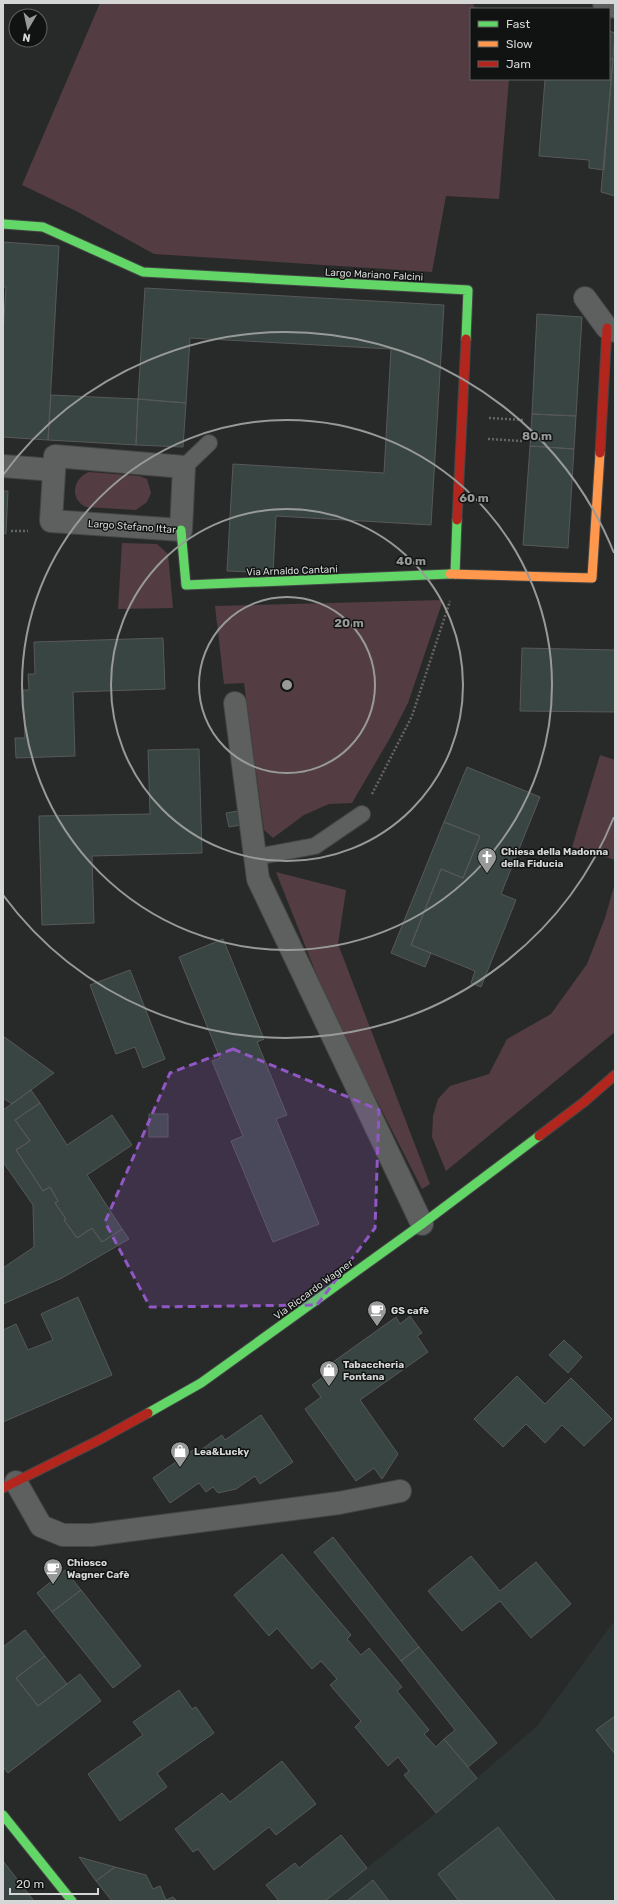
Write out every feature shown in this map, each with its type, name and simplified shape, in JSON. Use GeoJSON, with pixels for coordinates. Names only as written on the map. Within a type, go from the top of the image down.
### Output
{"type":"FeatureCollection","features":[{"type":"Feature","properties":{"kind":"street"},"geometry":{"type":"LineString","coordinates":[[604,3],[615,6]]}},
{"type":"Feature","properties":{"kind":"street","name":"Largo Mariano Falcini"},"geometry":{"type":"LineString","coordinates":[[3,224],[43,227],[143,272],[468,290],[455,574]]}},
{"type":"Feature","properties":{"kind":"street"},"geometry":{"type":"LineString","coordinates":[[455,574],[592,578],[611,329],[585,298]]}},
{"type":"Feature","properties":{"kind":"street","name":"Largo Stefano Ittar"},"geometry":{"type":"LineString","coordinates":[[55,456],[184,467],[181,530],[51,521],[55,456]]}},
{"type":"Feature","properties":{"kind":"street"},"geometry":{"type":"LineString","coordinates":[[3,466],[53,470]]}},
{"type":"Feature","properties":{"kind":"street","name":"Via Arnaldo Cantani"},"geometry":{"type":"LineString","coordinates":[[181,530],[186,585],[455,574]]}},
{"type":"Feature","properties":{"kind":"street"},"geometry":{"type":"LineString","coordinates":[[236,703],[258,879],[422,1224]]}},
{"type":"Feature","properties":{"kind":"street","name":"Via Riccardo Wagner"},"geometry":{"type":"LineString","coordinates":[[9,1485],[99,1440],[201,1383],[422,1224],[584,1102],[615,1076]]}},
{"type":"Feature","properties":{"kind":"street"},"geometry":{"type":"LineString","coordinates":[[9,1485],[41,1526],[63,1535],[92,1535],[339,1503],[400,1490]]}},
{"type":"Feature","properties":{"kind":"street"},"geometry":{"type":"LineString","coordinates":[[3,1815],[67,1898]]}},
{"type":"Feature","properties":{"kind":"lane"},"geometry":{"type":"LineString","coordinates":[[184,467],[209,443]]}},
{"type":"Feature","properties":{"kind":"lane"},"geometry":{"type":"LineString","coordinates":[[256,857],[314,846],[362,814]]}},
{"type":"Feature","properties":{"kind":"path"},"geometry":{"type":"LineString","coordinates":[[492,419],[524,420]]}},
{"type":"Feature","properties":{"kind":"path"},"geometry":{"type":"LineString","coordinates":[[490,439],[522,441]]}},
{"type":"Feature","properties":{"kind":"path"},"geometry":{"type":"LineString","coordinates":[[11,531],[27,532]]}},
{"type":"Feature","properties":{"kind":"path"},"geometry":{"type":"LineString","coordinates":[[362,814],[412,716],[447,613]]}},
{"type":"Feature","properties":{"kind":"highlighted area"},"geometry":{"type":"Polygon","coordinates":[[[233,1049],[379,1110],[375,1228],[317,1305],[150,1307],[105,1222],[170,1073],[233,1049]]]}},
{"type":"Feature","properties":{"kind":"shaded area"},"geometry":{"type":"Polygon","coordinates":[[[100,3],[473,3],[474,7],[480,8],[470,8],[470,80],[509,80],[499,199],[446,196],[432,272],[154,254],[76,211],[22,185],[100,3]]]}},
{"type":"Feature","properties":{"kind":"shaded area"},"geometry":{"type":"Polygon","coordinates":[[[89,472],[139,476],[147,479],[151,493],[147,502],[136,510],[86,507],[77,499],[75,489],[79,479],[89,472]]]}},
{"type":"Feature","properties":{"kind":"shaded area"},"geometry":{"type":"Polygon","coordinates":[[[122,543],[157,544],[168,554],[173,608],[118,609],[122,543]]]}},
{"type":"Feature","properties":{"kind":"shaded area"},"geometry":{"type":"Polygon","coordinates":[[[443,600],[408,703],[390,738],[352,803],[329,804],[304,815],[273,838],[264,830],[244,683],[224,684],[215,606],[443,600]]]}},
{"type":"Feature","properties":{"kind":"shaded area"},"geometry":{"type":"Polygon","coordinates":[[[600,755],[615,760],[615,860],[572,847],[600,755]]]}},
{"type":"Feature","properties":{"kind":"shaded area"},"geometry":{"type":"Polygon","coordinates":[[[276,872],[346,890],[338,944],[430,1184],[422,1189],[331,1011],[276,872]]]}},
{"type":"Feature","properties":{"kind":"shaded area"},"geometry":{"type":"Polygon","coordinates":[[[615,883],[615,1032],[446,1171],[432,1137],[433,1116],[438,1099],[450,1086],[489,1074],[507,1039],[551,1014],[587,964],[605,918],[615,883]]]}},
{"type":"Feature","properties":{"kind":"shaded area"},"geometry":{"type":"Polygon","coordinates":[[[615,1620],[615,1901],[325,1901],[436,1813],[537,1726],[615,1620]]]}},
{"type":"Feature","properties":{"kind":"building"},"geometry":{"type":"Polygon","coordinates":[[[610,31],[615,33],[613,59],[610,58],[610,31]]]}},
{"type":"Feature","properties":{"kind":"building"},"geometry":{"type":"Polygon","coordinates":[[[610,58],[613,59],[604,170],[589,168],[589,160],[539,156],[545,80],[610,80],[610,58]]]}},
{"type":"Feature","properties":{"kind":"building"},"geometry":{"type":"Polygon","coordinates":[[[613,59],[615,59],[615,196],[601,192],[613,59]]]}},
{"type":"Feature","properties":{"kind":"building"},"geometry":{"type":"Polygon","coordinates":[[[3,242],[59,246],[48,440],[3,437],[3,333],[6,287],[3,287],[3,242]]]}},
{"type":"Feature","properties":{"kind":"building"},"geometry":{"type":"Polygon","coordinates":[[[145,288],[444,305],[431,525],[276,516],[273,573],[227,571],[233,464],[384,473],[391,349],[190,338],[186,403],[138,399],[145,288]]]}},
{"type":"Feature","properties":{"kind":"building"},"geometry":{"type":"Polygon","coordinates":[[[537,314],[582,317],[576,416],[532,414],[537,314]]]}},
{"type":"Feature","properties":{"kind":"building"},"geometry":{"type":"Polygon","coordinates":[[[51,395],[138,399],[136,445],[48,440],[51,395]]]}},
{"type":"Feature","properties":{"kind":"building"},"geometry":{"type":"Polygon","coordinates":[[[138,399],[186,403],[183,447],[136,445],[138,399]]]}},
{"type":"Feature","properties":{"kind":"building"},"geometry":{"type":"Polygon","coordinates":[[[532,414],[576,416],[574,449],[530,446],[532,414]]]}},
{"type":"Feature","properties":{"kind":"building"},"geometry":{"type":"Polygon","coordinates":[[[530,446],[574,449],[568,548],[523,545],[530,446]]]}},
{"type":"Feature","properties":{"kind":"building"},"geometry":{"type":"Polygon","coordinates":[[[3,491],[8,491],[6,534],[3,533],[3,491]]]}},
{"type":"Feature","properties":{"kind":"building"},"geometry":{"type":"Polygon","coordinates":[[[163,638],[165,689],[73,692],[75,756],[16,758],[15,738],[25,738],[23,690],[29,690],[28,674],[35,674],[34,642],[163,638]]]}},
{"type":"Feature","properties":{"kind":"building"},"geometry":{"type":"Polygon","coordinates":[[[522,648],[615,650],[615,712],[520,711],[522,648]]]}},
{"type":"Feature","properties":{"kind":"building"},"geometry":{"type":"Polygon","coordinates":[[[199,749],[202,853],[92,856],[94,923],[42,925],[39,816],[150,814],[148,750],[199,749]]]}},
{"type":"Feature","properties":{"kind":"building","name":"Chiesa della Madonna della Fiducia"},"geometry":{"type":"Polygon","coordinates":[[[467,767],[540,797],[501,894],[516,900],[481,987],[471,983],[475,971],[411,945],[441,869],[463,878],[480,836],[444,822],[467,767]]]}},
{"type":"Feature","properties":{"kind":"building"},"geometry":{"type":"Polygon","coordinates":[[[238,811],[241,825],[229,827],[226,813],[238,811]]]}},
{"type":"Feature","properties":{"kind":"building"},"geometry":{"type":"Polygon","coordinates":[[[444,822],[480,836],[463,878],[441,869],[411,945],[431,953],[425,967],[391,953],[444,822]]]}},
{"type":"Feature","properties":{"kind":"building"},"geometry":{"type":"Polygon","coordinates":[[[223,939],[264,1039],[257,1042],[287,1115],[276,1119],[319,1224],[273,1242],[231,1141],[243,1136],[212,1061],[220,1058],[179,957],[223,939]]]}},
{"type":"Feature","properties":{"kind":"building"},"geometry":{"type":"Polygon","coordinates":[[[130,970],[165,1059],[143,1068],[135,1047],[116,1054],[90,985],[130,970]]]}},
{"type":"Feature","properties":{"kind":"building"},"geometry":{"type":"Polygon","coordinates":[[[3,1036],[54,1073],[12,1104],[3,1098],[3,1036]]]}},
{"type":"Feature","properties":{"kind":"building"},"geometry":{"type":"Polygon","coordinates":[[[31,1090],[40,1103],[15,1120],[30,1141],[16,1150],[43,1191],[50,1187],[58,1201],[55,1203],[66,1219],[64,1220],[77,1238],[92,1228],[102,1242],[122,1229],[129,1239],[62,1278],[3,1304],[3,1268],[34,1247],[33,1205],[3,1162],[3,1110],[31,1090]]]}},
{"type":"Feature","properties":{"kind":"building"},"geometry":{"type":"Polygon","coordinates":[[[40,1103],[67,1145],[112,1115],[132,1145],[87,1175],[122,1229],[102,1242],[92,1228],[77,1238],[64,1220],[66,1219],[55,1203],[58,1201],[50,1187],[43,1191],[16,1150],[30,1141],[15,1120],[40,1103]]]}},
{"type":"Feature","properties":{"kind":"building"},"geometry":{"type":"Polygon","coordinates":[[[149,1114],[168,1114],[168,1137],[149,1137],[149,1114]]]}},
{"type":"Feature","properties":{"kind":"building"},"geometry":{"type":"Polygon","coordinates":[[[78,1297],[112,1375],[3,1422],[3,1330],[16,1324],[28,1350],[53,1340],[41,1314],[78,1297]]]}},
{"type":"Feature","properties":{"kind":"building"},"geometry":{"type":"Polygon","coordinates":[[[410,1316],[422,1333],[417,1336],[428,1352],[360,1400],[398,1454],[382,1479],[374,1468],[356,1481],[305,1409],[321,1397],[312,1385],[330,1372],[326,1367],[396,1317],[400,1324],[410,1316]]]}},
{"type":"Feature","properties":{"kind":"building"},"geometry":{"type":"Polygon","coordinates":[[[564,1340],[582,1357],[568,1373],[549,1355],[564,1340]]]}},
{"type":"Feature","properties":{"kind":"building"},"geometry":{"type":"Polygon","coordinates":[[[517,1376],[545,1404],[571,1378],[612,1419],[584,1446],[562,1425],[545,1443],[526,1424],[503,1447],[474,1419],[517,1376]]]}},
{"type":"Feature","properties":{"kind":"building"},"geometry":{"type":"Polygon","coordinates":[[[261,1415],[293,1462],[260,1484],[255,1476],[236,1489],[218,1493],[213,1487],[206,1492],[199,1483],[170,1503],[153,1478],[193,1450],[195,1454],[222,1435],[225,1440],[261,1415]]]}},
{"type":"Feature","properties":{"kind":"building"},"geometry":{"type":"Polygon","coordinates":[[[333,1537],[419,1647],[401,1661],[314,1552],[333,1537]]]}},
{"type":"Feature","properties":{"kind":"building"},"geometry":{"type":"Polygon","coordinates":[[[282,1554],[351,1635],[347,1639],[361,1655],[369,1648],[402,1687],[397,1691],[429,1730],[424,1734],[436,1747],[444,1739],[477,1778],[436,1813],[404,1775],[409,1771],[398,1757],[388,1766],[355,1727],[361,1721],[330,1685],[337,1679],[321,1661],[312,1669],[277,1628],[269,1636],[234,1595],[282,1554]]]}},
{"type":"Feature","properties":{"kind":"building"},"geometry":{"type":"Polygon","coordinates":[[[471,1556],[500,1591],[536,1562],[571,1604],[531,1638],[500,1601],[462,1631],[428,1591],[471,1556]]]}},
{"type":"Feature","properties":{"kind":"building"},"geometry":{"type":"Polygon","coordinates":[[[65,1570],[81,1590],[52,1612],[37,1593],[65,1570]]]}},
{"type":"Feature","properties":{"kind":"building"},"geometry":{"type":"Polygon","coordinates":[[[81,1590],[141,1666],[113,1688],[52,1612],[81,1590]]]}},
{"type":"Feature","properties":{"kind":"building"},"geometry":{"type":"Polygon","coordinates":[[[25,1630],[45,1656],[16,1678],[38,1706],[80,1674],[101,1701],[8,1773],[3,1767],[3,1647],[25,1630]]]}},
{"type":"Feature","properties":{"kind":"building"},"geometry":{"type":"Polygon","coordinates":[[[419,1647],[497,1743],[468,1767],[444,1739],[455,1730],[401,1661],[419,1647]]]}},
{"type":"Feature","properties":{"kind":"building"},"geometry":{"type":"Polygon","coordinates":[[[45,1656],[67,1684],[38,1706],[16,1678],[45,1656]]]}},
{"type":"Feature","properties":{"kind":"building"},"geometry":{"type":"Polygon","coordinates":[[[179,1690],[192,1709],[196,1707],[214,1733],[157,1773],[167,1787],[120,1821],[88,1774],[143,1735],[133,1722],[179,1690]]]}},
{"type":"Feature","properties":{"kind":"building"},"geometry":{"type":"Polygon","coordinates":[[[615,1716],[615,1754],[596,1730],[615,1716]]]}},
{"type":"Feature","properties":{"kind":"building"},"geometry":{"type":"Polygon","coordinates":[[[282,1761],[316,1804],[276,1835],[269,1827],[214,1870],[198,1849],[193,1852],[175,1829],[222,1793],[230,1802],[282,1761]]]}},
{"type":"Feature","properties":{"kind":"building"},"geometry":{"type":"Polygon","coordinates":[[[498,1827],[556,1901],[459,1901],[438,1874],[498,1827]]]}},
{"type":"Feature","properties":{"kind":"building"},"geometry":{"type":"Polygon","coordinates":[[[341,1835],[367,1868],[325,1901],[279,1901],[266,1885],[295,1863],[299,1868],[341,1835]]]}},
{"type":"Feature","properties":{"kind":"building"},"geometry":{"type":"Polygon","coordinates":[[[79,1857],[115,1867],[96,1881],[79,1857]]]}},
{"type":"Feature","properties":{"kind":"building"},"geometry":{"type":"Polygon","coordinates":[[[3,1861],[34,1901],[3,1901],[3,1861]]]}},
{"type":"Feature","properties":{"kind":"building"},"geometry":{"type":"Polygon","coordinates":[[[115,1867],[146,1875],[153,1889],[160,1886],[166,1900],[173,1897],[177,1901],[112,1901],[96,1881],[115,1867]]]}},
{"type":"Feature","properties":{"kind":"building"},"geometry":{"type":"Polygon","coordinates":[[[373,1880],[389,1901],[347,1901],[373,1880]]]}},
{"type":"Feature","properties":{"kind":"traffic: fast"},"geometry":{"type":"LineString","coordinates":[[3,224],[43,227],[143,272],[468,290],[466,339]]}},
{"type":"Feature","properties":{"kind":"traffic: fast"},"geometry":{"type":"LineString","coordinates":[[455,574],[457,520]]}},
{"type":"Feature","properties":{"kind":"traffic: fast"},"geometry":{"type":"LineString","coordinates":[[181,530],[186,585],[450,574]]}},
{"type":"Feature","properties":{"kind":"traffic: fast"},"geometry":{"type":"LineString","coordinates":[[148,1413],[201,1383],[422,1224],[539,1136]]}},
{"type":"Feature","properties":{"kind":"traffic: fast"},"geometry":{"type":"LineString","coordinates":[[3,1815],[72,1901]]}},
{"type":"Feature","properties":{"kind":"traffic: slow"},"geometry":{"type":"LineString","coordinates":[[450,574],[592,578],[600,453]]}},
{"type":"Feature","properties":{"kind":"traffic: jam"},"geometry":{"type":"LineString","coordinates":[[600,453],[607,328]]}},
{"type":"Feature","properties":{"kind":"traffic: jam"},"geometry":{"type":"LineString","coordinates":[[457,520],[466,339]]}},
{"type":"Feature","properties":{"kind":"traffic: jam"},"geometry":{"type":"LineString","coordinates":[[539,1136],[584,1102],[615,1075]]}},
{"type":"Feature","properties":{"kind":"traffic: jam"},"geometry":{"type":"LineString","coordinates":[[3,1488],[99,1440],[148,1413]]}},
{"type":"Feature","properties":{"kind":"place","name":"Chiesa della Madonna della Fiducia"},"geometry":{"type":"Point","coordinates":[487,874]}},
{"type":"Feature","properties":{"kind":"place","name":"GS cafè"},"geometry":{"type":"Point","coordinates":[377,1327]}},
{"type":"Feature","properties":{"kind":"place","name":"Tabaccheria Fontana"},"geometry":{"type":"Point","coordinates":[329,1387]}},
{"type":"Feature","properties":{"kind":"place","name":"Lea&Lucky"},"geometry":{"type":"Point","coordinates":[180,1468]}},
{"type":"Feature","properties":{"kind":"place","name":"Chiosco Wagner Cafè"},"geometry":{"type":"Point","coordinates":[53,1585]}}]}
